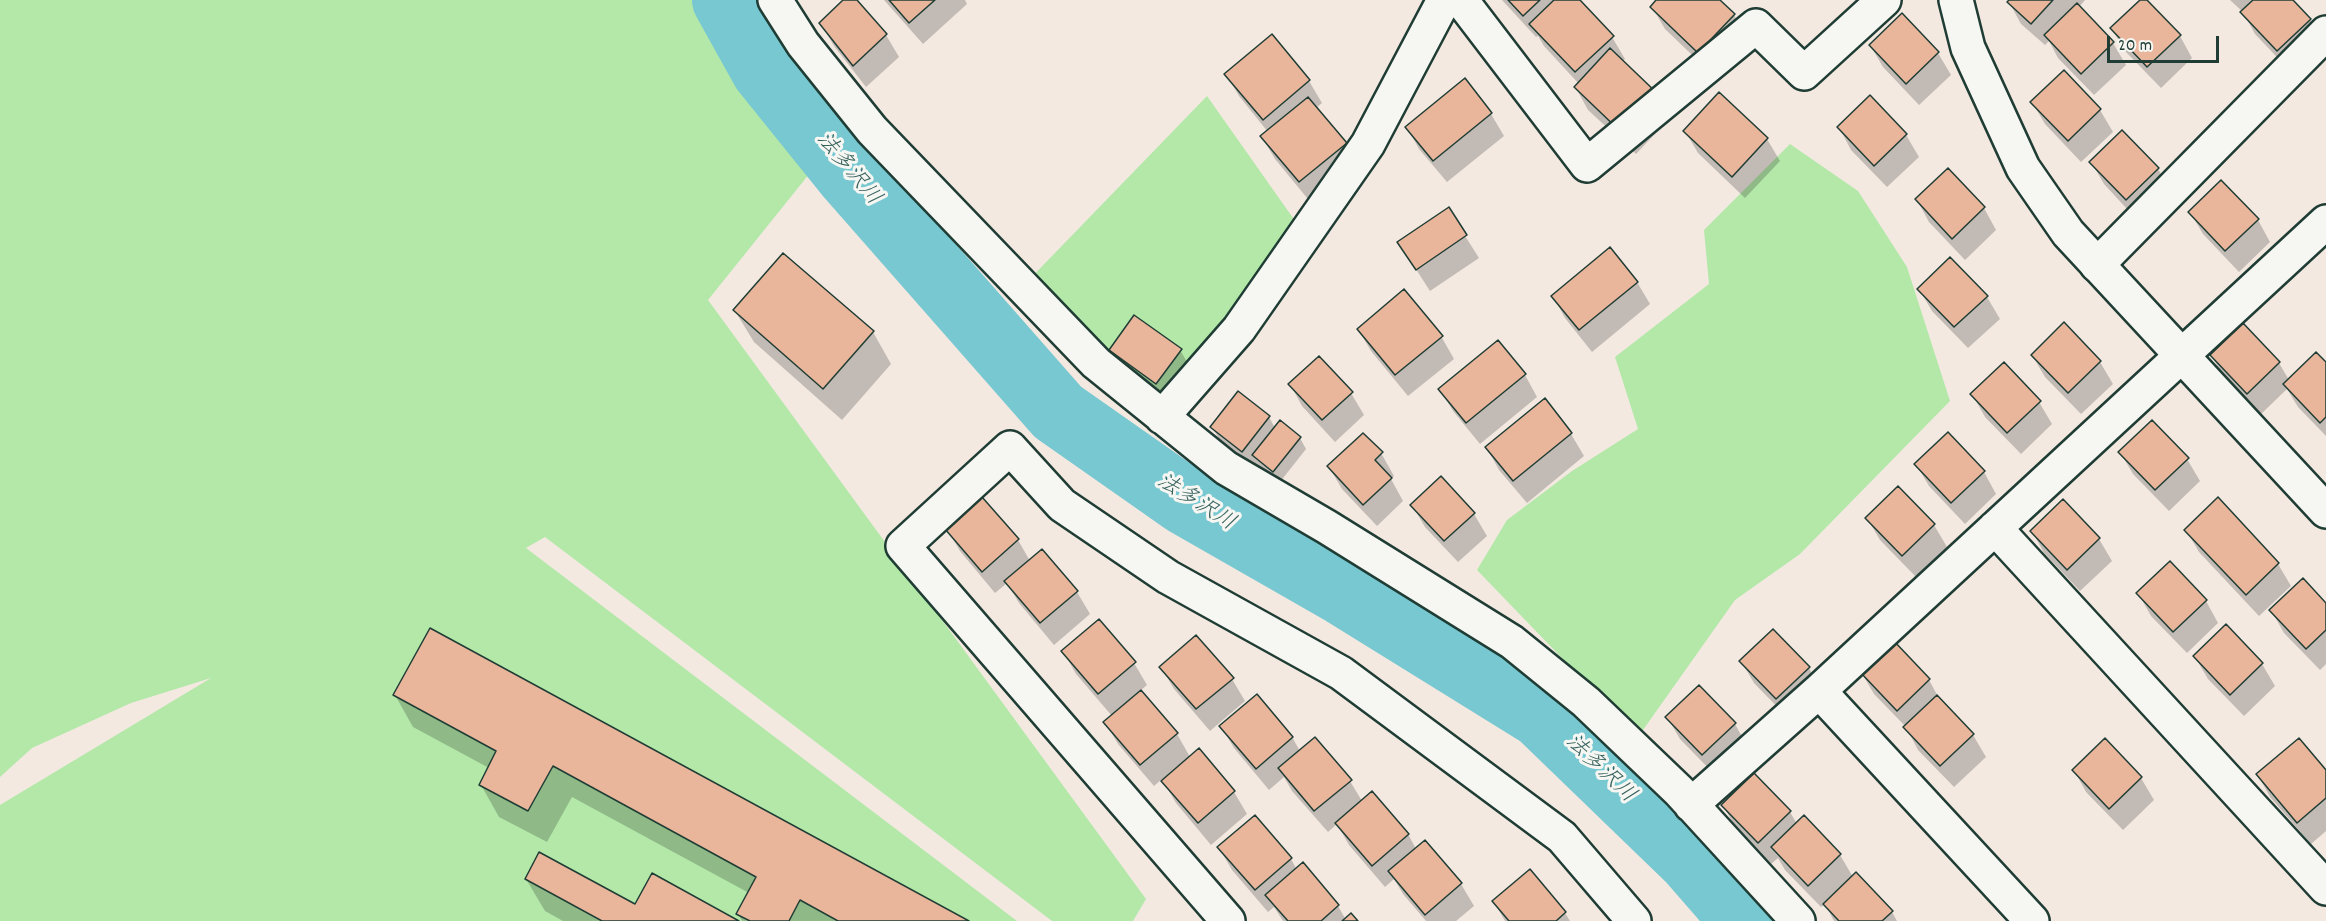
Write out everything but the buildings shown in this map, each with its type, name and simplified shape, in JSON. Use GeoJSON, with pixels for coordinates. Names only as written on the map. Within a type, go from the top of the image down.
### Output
{"type":"FeatureCollection","features":[{"type":"Feature","properties":{"kind":"street"},"geometry":{"type":"LineString","coordinates":[[775,0],[803,44],[872,130],[1096,363],[1226,468],[1327,527],[1512,642],[1586,702],[1692,805],[1798,921]]}},
{"type":"Feature","properties":{"kind":"street"},"geometry":{"type":"LineString","coordinates":[[1162,417],[1239,329],[1368,144],[1444,0]]}},
{"type":"Feature","properties":{"kind":"street"},"geometry":{"type":"LineString","coordinates":[[1461,0],[1587,165],[1756,26],[1804,74],[1884,0]]}},
{"type":"Feature","properties":{"kind":"street"},"geometry":{"type":"LineString","coordinates":[[1956,0],[1968,48],[2023,168],[2068,233],[2326,511]]}},
{"type":"Feature","properties":{"kind":"street"},"geometry":{"type":"LineString","coordinates":[[2097,265],[2326,33]]}},
{"type":"Feature","properties":{"kind":"street"},"geometry":{"type":"LineString","coordinates":[[1692,805],[1819,691],[2326,222]]}},
{"type":"Feature","properties":{"kind":"street"},"geometry":{"type":"LineString","coordinates":[[1228,921],[903,546],[1010,448],[1062,505],[1168,577],[1341,673],[1562,837],[1619,915]]}},
{"type":"Feature","properties":{"kind":"street"},"geometry":{"type":"LineString","coordinates":[[1995,528],[2326,888]]}},
{"type":"Feature","properties":{"kind":"street"},"geometry":{"type":"LineString","coordinates":[[1819,691],[2032,921]]}},
{"type":"Feature","properties":{"kind":"green space"},"geometry":{"type":"Polygon","coordinates":[[[0,0],[706,0],[726,49],[814,168],[708,300],[1146,899],[1133,921],[1052,921],[545,537],[526,548],[1017,921],[0,921],[0,805],[211,678],[131,703],[32,748],[0,777],[0,0]]]}},
{"type":"Feature","properties":{"kind":"green space"},"geometry":{"type":"Polygon","coordinates":[[[1207,96],[1305,235],[1162,417],[1022,287],[1207,96]]]}},
{"type":"Feature","properties":{"kind":"green space"},"geometry":{"type":"Polygon","coordinates":[[[1790,144],[1858,191],[1907,267],[1950,401],[1800,554],[1735,600],[1638,737],[1477,570],[1507,520],[1572,471],[1638,429],[1615,357],[1709,284],[1704,230],[1790,144]]]}},
{"type":"Feature","properties":{"kind":"waterway","name":"法多沢川"},"geometry":{"type":"LineString","coordinates":[[726,0],[765,70],[848,173],[1058,412],[1185,501],[1344,592],[1541,714],[1690,858],[1745,921]]}}]}
